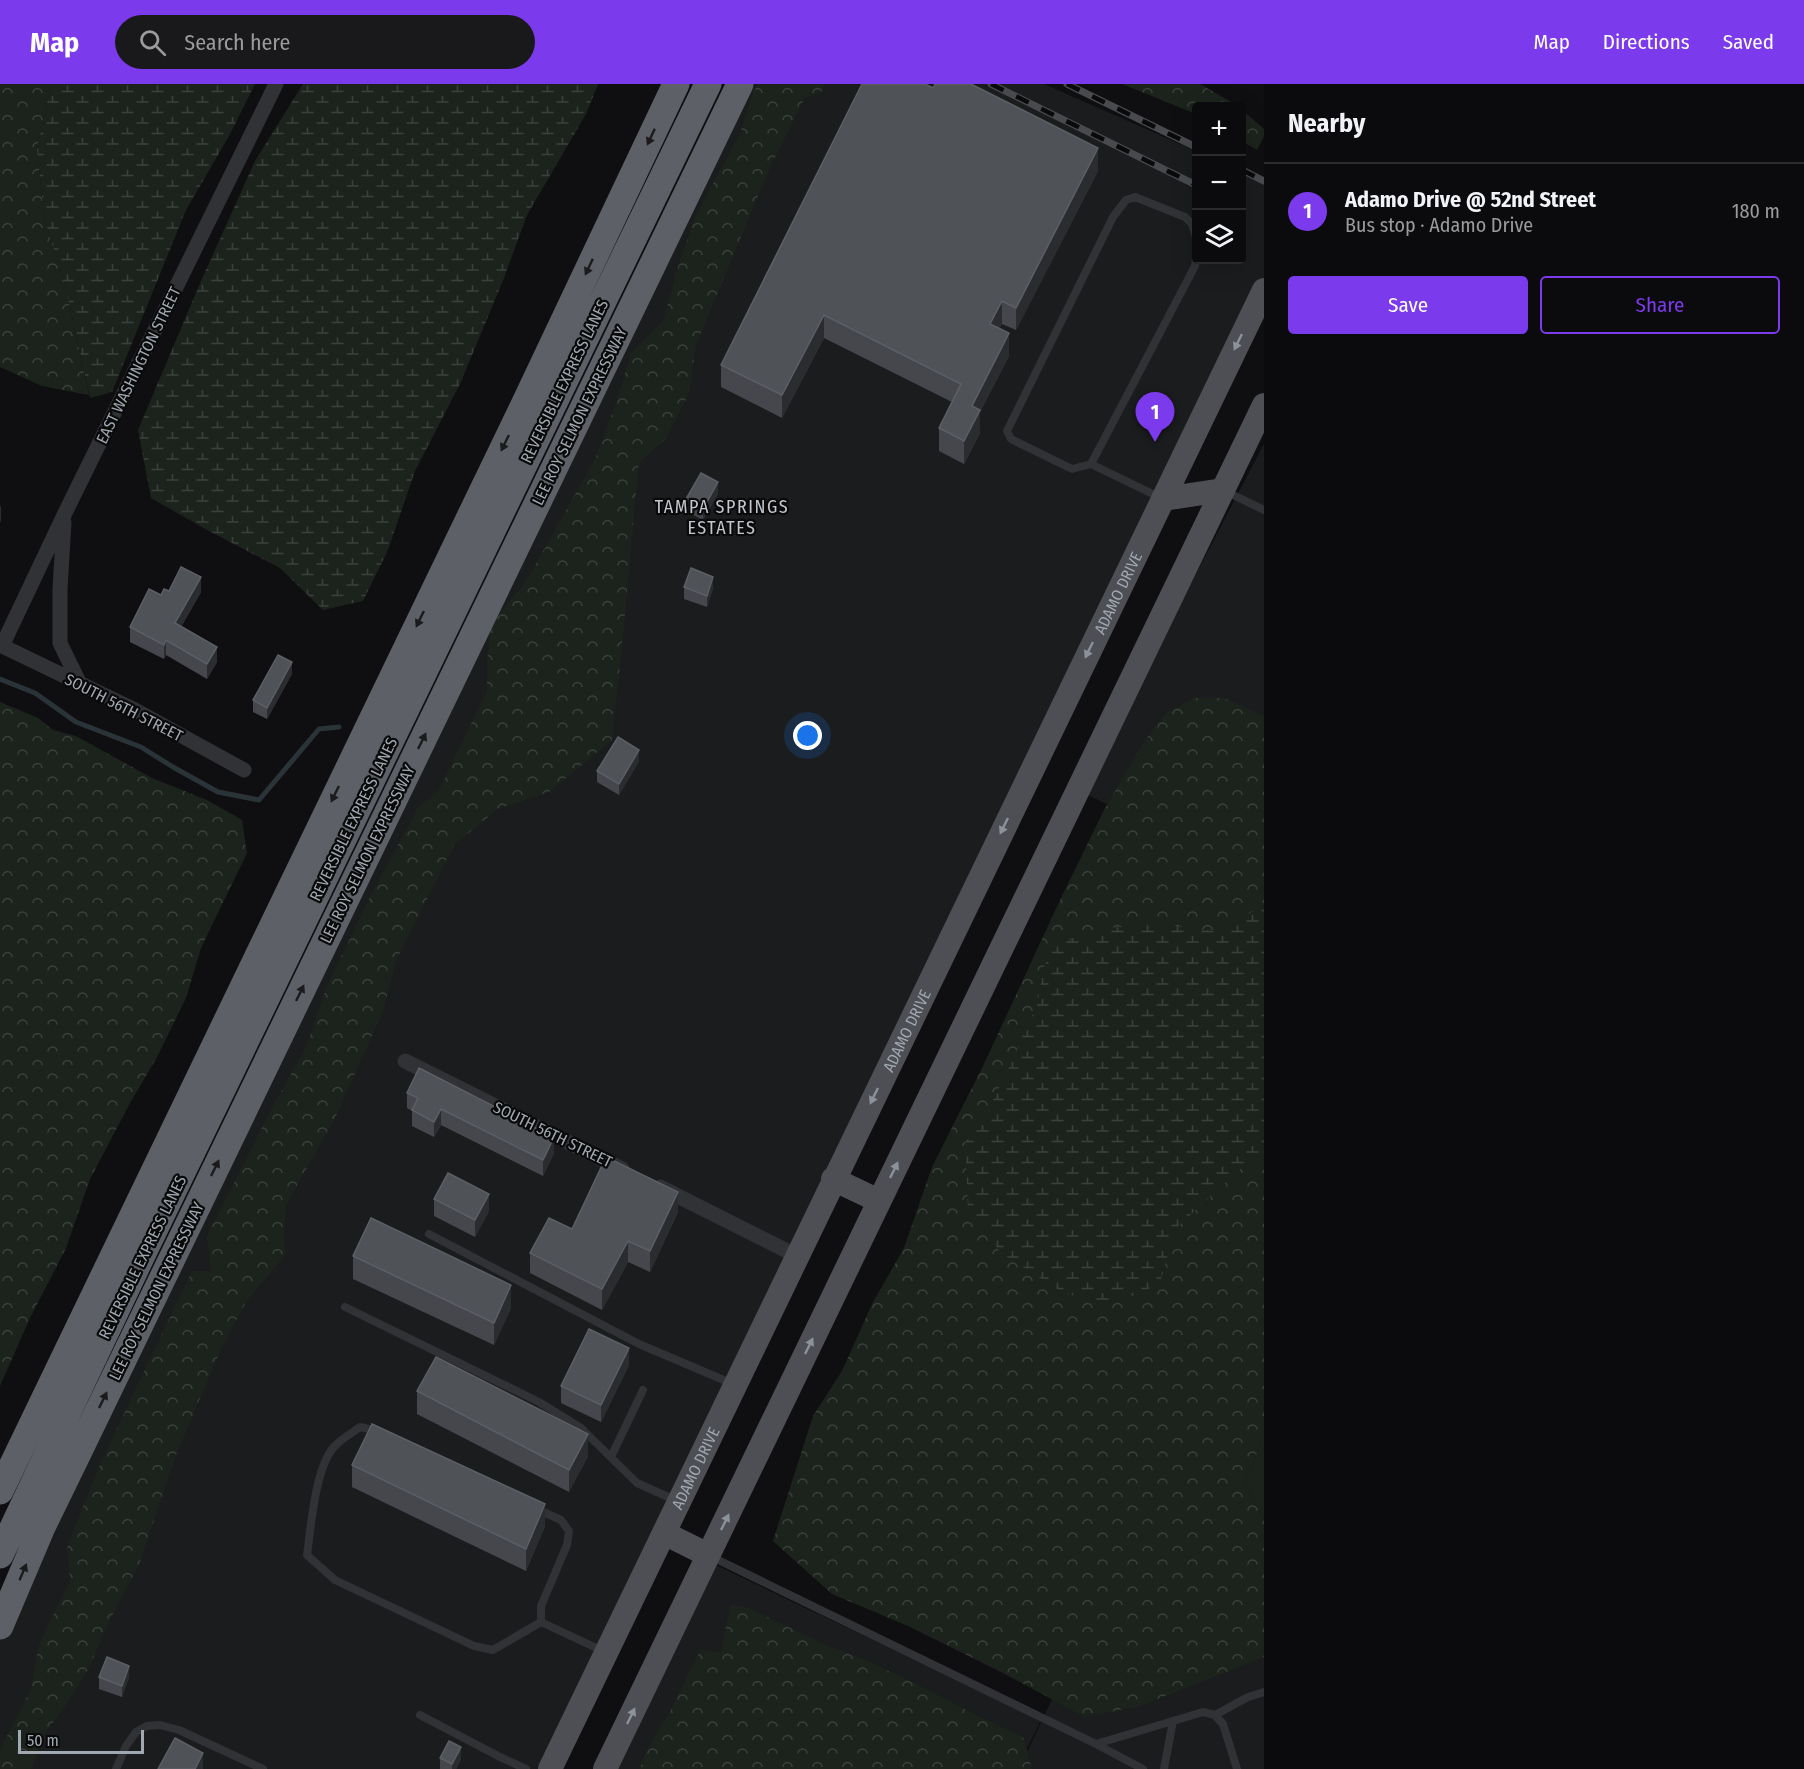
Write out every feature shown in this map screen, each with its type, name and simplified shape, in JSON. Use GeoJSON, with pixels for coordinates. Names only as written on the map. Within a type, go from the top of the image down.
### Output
{"type":"FeatureCollection","features":[{"type":"Feature","properties":{"kind":"highway"},"geometry":{"type":"LineString","coordinates":[[0,1491],[518,418],[676,84]]}},
{"type":"Feature","properties":{"kind":"highway","name":"REVERSIBLE EXPRESS LANES"},"geometry":{"type":"LineString","coordinates":[[0,1555],[148,1242],[708,84]]}},
{"type":"Feature","properties":{"kind":"highway","name":"LEE ROY SELMON EXPRESSWAY"},"geometry":{"type":"LineString","coordinates":[[0,1626],[73,1464],[740,84]]}},
{"type":"Feature","properties":{"kind":"main road","name":"ADAMO DRIVE"},"geometry":{"type":"LineString","coordinates":[[550,1769],[1264,290]]}},
{"type":"Feature","properties":{"kind":"main road"},"geometry":{"type":"LineString","coordinates":[[605,1769],[1264,405]]}},
{"type":"Feature","properties":{"kind":"main road"},"geometry":{"type":"LineString","coordinates":[[1162,499],[1223,490]]}},
{"type":"Feature","properties":{"kind":"main road"},"geometry":{"type":"LineString","coordinates":[[833,1179],[879,1201]]}},
{"type":"Feature","properties":{"kind":"main road"},"geometry":{"type":"LineString","coordinates":[[664,1533],[708,1555]]}},
{"type":"Feature","properties":{"kind":"street","name":"EAST WASHINGTON STREET"},"geometry":{"type":"LineString","coordinates":[[2,646],[276,84]]}},
{"type":"Feature","properties":{"kind":"street"},"geometry":{"type":"LineString","coordinates":[[65,513],[60,589],[60,643],[80,684]]}},
{"type":"Feature","properties":{"kind":"street","name":"SOUTH 56TH STREET"},"geometry":{"type":"LineString","coordinates":[[2,646],[135,711],[244,770]]}},
{"type":"Feature","properties":{"kind":"street","name":"SOUTH 56TH STREET"},"geometry":{"type":"LineString","coordinates":[[405,1061],[797,1256]]}},
{"type":"Feature","properties":{"kind":"lane"},"geometry":{"type":"LineString","coordinates":[[1162,499],[1091,464],[1072,469],[1011,439],[1007,432],[1113,217],[1126,200],[1135,197],[1185,217],[1192,225]]}},
{"type":"Feature","properties":{"kind":"lane"},"geometry":{"type":"LineString","coordinates":[[1091,464],[1196,264]]}},
{"type":"Feature","properties":{"kind":"lane"},"geometry":{"type":"LineString","coordinates":[[1223,490],[1264,510]]}},
{"type":"Feature","properties":{"kind":"lane"},"geometry":{"type":"LineString","coordinates":[[429,1234],[639,1344],[735,1385]]}},
{"type":"Feature","properties":{"kind":"lane"},"geometry":{"type":"LineString","coordinates":[[345,1307],[538,1402],[581,1428],[637,1483],[679,1501]]}},
{"type":"Feature","properties":{"kind":"lane"},"geometry":{"type":"LineString","coordinates":[[610,1456],[643,1390]]}},
{"type":"Feature","properties":{"kind":"lane"},"geometry":{"type":"LineString","coordinates":[[383,1433],[360,1426],[335,1446],[326,1459],[316,1492],[307,1556],[335,1580],[474,1646],[494,1650],[541,1622]]}},
{"type":"Feature","properties":{"kind":"lane"},"geometry":{"type":"LineString","coordinates":[[530,1505],[561,1521],[569,1531],[567,1545],[541,1606],[541,1622]]}},
{"type":"Feature","properties":{"kind":"lane"},"geometry":{"type":"LineString","coordinates":[[708,1555],[1143,1769]]}},
{"type":"Feature","properties":{"kind":"lane"},"geometry":{"type":"LineString","coordinates":[[541,1622],[606,1652]]}},
{"type":"Feature","properties":{"kind":"lane"},"geometry":{"type":"LineString","coordinates":[[1215,1715],[1248,1697],[1264,1692]]}},
{"type":"Feature","properties":{"kind":"lane"},"geometry":{"type":"LineString","coordinates":[[1096,1744],[1203,1712],[1215,1715],[1223,1724],[1237,1769]]}},
{"type":"Feature","properties":{"kind":"lane"},"geometry":{"type":"LineString","coordinates":[[420,1715],[500,1758],[526,1769]]}},
{"type":"Feature","properties":{"kind":"lane"},"geometry":{"type":"LineString","coordinates":[[1164,1769],[1173,1721]]}},
{"type":"Feature","properties":{"kind":"lane"},"geometry":{"type":"LineString","coordinates":[[116,1769],[126,1746],[136,1732],[147,1726],[160,1725],[179,1730],[262,1769]]}},
{"type":"Feature","properties":{"kind":"shaded area"},"geometry":{"type":"Polygon","coordinates":[[[747,84],[1044,84],[1192,149],[1192,264],[1246,264],[1246,173],[1264,181],[1264,277],[540,1769],[0,1769],[0,1637],[747,84]]]}},
{"type":"Feature","properties":{"kind":"shaded area"},"geometry":{"type":"Polygon","coordinates":[[[1264,444],[1264,865],[1238,869],[1082,792],[1264,444]]]}},
{"type":"Feature","properties":{"kind":"shaded area"},"geometry":{"type":"Polygon","coordinates":[[[705,1560],[1041,1720],[1017,1769],[607,1769],[705,1560]]]}},
{"type":"Feature","properties":{"kind":"shaded area"},"geometry":{"type":"Polygon","coordinates":[[[1264,1597],[1264,1769],[1019,1769],[1061,1680],[1264,1597]]]}},
{"type":"Feature","properties":{"kind":"green space"},"geometry":{"type":"Polygon","coordinates":[[[0,84],[49,84],[50,89],[37,149],[44,217],[66,289],[89,395],[42,386],[0,367],[0,84]]]}},
{"type":"Feature","properties":{"kind":"green space"},"geometry":{"type":"Polygon","coordinates":[[[49,84],[255,84],[229,136],[186,210],[112,392],[90,398],[66,289],[44,217],[37,149],[50,89],[49,84]]]}},
{"type":"Feature","properties":{"kind":"green space"},"geometry":{"type":"Polygon","coordinates":[[[303,84],[598,84],[586,114],[527,215],[504,278],[460,384],[415,471],[388,550],[363,601],[323,610],[280,568],[151,498],[138,430],[255,161],[303,84]]]}},
{"type":"Feature","properties":{"kind":"green space"},"geometry":{"type":"Polygon","coordinates":[[[758,84],[824,84],[821,93],[805,97],[768,172],[696,345],[689,393],[666,439],[639,462],[612,740],[549,792],[498,809],[454,845],[396,961],[383,1011],[336,1116],[286,1205],[285,1255],[246,1302],[221,1349],[176,1455],[139,1565],[108,1623],[89,1668],[64,1708],[44,1734],[31,1769],[0,1769],[0,1750],[31,1689],[39,1644],[70,1581],[67,1548],[97,1471],[192,1271],[211,1271],[207,1236],[306,1047],[327,986],[373,891],[418,808],[439,790],[487,691],[491,624],[527,580],[596,457],[631,353],[663,322],[679,263],[696,215],[740,134],[758,84]]]}},
{"type":"Feature","properties":{"kind":"green space"},"geometry":{"type":"Polygon","coordinates":[[[1122,84],[1200,84],[1231,102],[1192,102],[1192,112],[1122,84]]]}},
{"type":"Feature","properties":{"kind":"green space"},"geometry":{"type":"Polygon","coordinates":[[[1246,113],[1264,129],[1264,136],[1257,150],[1246,143],[1246,113]]]}},
{"type":"Feature","properties":{"kind":"green space"},"geometry":{"type":"Polygon","coordinates":[[[1194,698],[1224,698],[1264,716],[1264,1437],[1245,1481],[1264,1520],[1264,1657],[1140,1706],[1085,1717],[908,1626],[832,1594],[773,1541],[813,1416],[842,1371],[872,1304],[904,1248],[932,1167],[983,1066],[1104,810],[1146,739],[1165,714],[1194,698]]]}},
{"type":"Feature","properties":{"kind":"green space"},"geometry":{"type":"Polygon","coordinates":[[[0,702],[38,718],[53,730],[76,736],[152,778],[207,800],[242,820],[247,853],[201,948],[186,998],[157,1057],[90,1179],[66,1248],[30,1318],[0,1386],[0,702]]]}},
{"type":"Feature","properties":{"kind":"green space"},"geometry":{"type":"Polygon","coordinates":[[[1264,906],[1264,1157],[1239,1170],[1175,1229],[1160,1283],[1136,1295],[1101,1304],[1062,1292],[1001,1253],[968,1208],[965,1143],[988,1111],[1037,1005],[1044,966],[1057,944],[1107,928],[1162,924],[1212,931],[1264,906]]]}},
{"type":"Feature","properties":{"kind":"green space"},"geometry":{"type":"Polygon","coordinates":[[[1264,1437],[1264,1520],[1245,1481],[1264,1437]]]}},
{"type":"Feature","properties":{"kind":"green space"},"geometry":{"type":"Polygon","coordinates":[[[730,1605],[749,1608],[826,1645],[868,1661],[1023,1737],[1032,1769],[640,1769],[645,1754],[673,1706],[700,1650],[721,1653],[730,1605]]]}},
{"type":"Feature","properties":{"kind":"building"},"geometry":{"type":"Polygon","coordinates":[[[862,84],[925,84],[933,88],[935,84],[971,84],[1098,148],[1016,308],[1002,301],[990,324],[1009,333],[972,406],[980,410],[964,441],[939,428],[961,384],[824,315],[782,395],[721,365],[862,84]]]}},
{"type":"Feature","properties":{"kind":"building"},"geometry":{"type":"Polygon","coordinates":[[[701,473],[718,482],[703,509],[686,499],[701,473]]]}},
{"type":"Feature","properties":{"kind":"building"},"geometry":{"type":"Polygon","coordinates":[[[181,567],[201,577],[175,623],[217,647],[207,664],[166,640],[164,645],[130,627],[149,589],[161,595],[164,589],[169,591],[181,567]]]}},
{"type":"Feature","properties":{"kind":"building"},"geometry":{"type":"Polygon","coordinates":[[[691,568],[713,577],[707,596],[684,587],[691,568]]]}},
{"type":"Feature","properties":{"kind":"building"},"geometry":{"type":"Polygon","coordinates":[[[278,655],[292,662],[267,708],[253,700],[278,655]]]}},
{"type":"Feature","properties":{"kind":"building"},"geometry":{"type":"Polygon","coordinates":[[[618,737],[639,750],[619,784],[597,771],[618,737]]]}},
{"type":"Feature","properties":{"kind":"building"},"geometry":{"type":"Polygon","coordinates":[[[419,1068],[554,1137],[543,1160],[441,1109],[434,1122],[412,1110],[418,1098],[407,1093],[419,1068]]]}},
{"type":"Feature","properties":{"kind":"building"},"geometry":{"type":"Polygon","coordinates":[[[606,1157],[678,1192],[650,1251],[628,1241],[602,1289],[530,1253],[549,1218],[572,1229],[606,1157]]]}},
{"type":"Feature","properties":{"kind":"building"},"geometry":{"type":"Polygon","coordinates":[[[448,1173],[489,1194],[475,1220],[434,1199],[448,1173]]]}},
{"type":"Feature","properties":{"kind":"building"},"geometry":{"type":"Polygon","coordinates":[[[371,1218],[511,1285],[494,1323],[353,1256],[371,1218]]]}},
{"type":"Feature","properties":{"kind":"building"},"geometry":{"type":"Polygon","coordinates":[[[589,1329],[629,1348],[601,1405],[561,1386],[589,1329]]]}},
{"type":"Feature","properties":{"kind":"building"},"geometry":{"type":"Polygon","coordinates":[[[436,1357],[588,1434],[569,1470],[417,1391],[436,1357]]]}},
{"type":"Feature","properties":{"kind":"building"},"geometry":{"type":"Polygon","coordinates":[[[372,1424],[545,1504],[526,1549],[352,1465],[372,1424]]]}},
{"type":"Feature","properties":{"kind":"building"},"geometry":{"type":"Polygon","coordinates":[[[107,1657],[129,1666],[122,1686],[99,1677],[107,1657]]]}},
{"type":"Feature","properties":{"kind":"building"},"geometry":{"type":"Polygon","coordinates":[[[175,1738],[203,1753],[195,1769],[158,1769],[175,1738]]]}},
{"type":"Feature","properties":{"kind":"building"},"geometry":{"type":"Polygon","coordinates":[[[449,1741],[461,1747],[452,1764],[440,1758],[449,1741]]]}},
{"type":"Feature","properties":{"kind":"waterway"},"geometry":{"type":"LineString","coordinates":[[0,679],[35,693],[76,722],[141,747],[218,792],[259,800],[319,729],[339,727]]}},
{"type":"Feature","properties":{"kind":"railway"},"geometry":{"type":"LineString","coordinates":[[991,84],[1192,183]]}},
{"type":"Feature","properties":{"kind":"railway"},"geometry":{"type":"LineString","coordinates":[[1067,84],[1192,145]]}},
{"type":"Feature","properties":{"kind":"railway"},"geometry":{"type":"LineString","coordinates":[[1246,172],[1264,181]]}},
{"type":"Feature","properties":{"kind":"place","name":"Adamo Drive @ 52nd Street"},"geometry":{"type":"Point","coordinates":[1155,442]}},
{"type":"Feature","properties":{"kind":"district","name":"TAMPA SPRINGS ESTATES"},"geometry":{"type":"Point","coordinates":[722,517]}}]}
